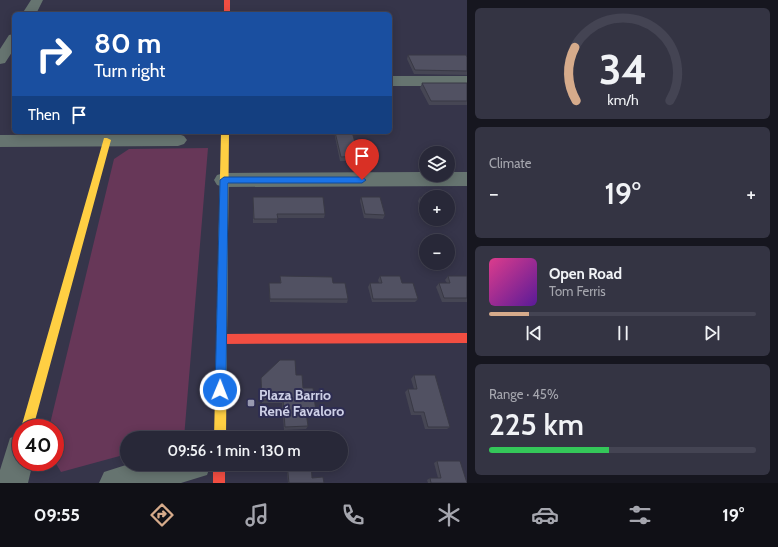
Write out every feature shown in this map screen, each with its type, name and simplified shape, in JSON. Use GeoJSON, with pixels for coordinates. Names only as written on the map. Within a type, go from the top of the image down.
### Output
{"type":"FeatureCollection","features":[{"type":"Feature","properties":{"kind":"street"},"geometry":{"type":"LineString","coordinates":[[29,12],[37,0]]}},
{"type":"Feature","properties":{"kind":"street"},"geometry":{"type":"LineString","coordinates":[[227,12],[228,0]]}},
{"type":"Feature","properties":{"kind":"street"},"geometry":{"type":"LineString","coordinates":[[4,56],[12,42]]}},
{"type":"Feature","properties":{"kind":"street"},"geometry":{"type":"LineString","coordinates":[[392,81],[467,81]]}},
{"type":"Feature","properties":{"kind":"street"},"geometry":{"type":"LineString","coordinates":[[220,431],[225,134]]}},
{"type":"Feature","properties":{"kind":"street"},"geometry":{"type":"LineString","coordinates":[[30,419],[107,140]]}},
{"type":"Feature","properties":{"kind":"street"},"geometry":{"type":"LineString","coordinates":[[0,141],[178,140]]}},
{"type":"Feature","properties":{"kind":"street"},"geometry":{"type":"LineString","coordinates":[[224,180],[467,179]]}},
{"type":"Feature","properties":{"kind":"street"},"geometry":{"type":"LineString","coordinates":[[221,339],[466,341]]}},
{"type":"Feature","properties":{"kind":"street"},"geometry":{"type":"LineString","coordinates":[[12,483],[15,471]]}},
{"type":"Feature","properties":{"kind":"street"},"geometry":{"type":"LineString","coordinates":[[115,483],[166,471]]}},
{"type":"Feature","properties":{"kind":"street"},"geometry":{"type":"LineString","coordinates":[[219,471],[219,483]]}},
{"type":"Feature","properties":{"kind":"shaded area"},"geometry":{"type":"Polygon","coordinates":[[[208,148],[185,431],[120,431],[120,456],[61,472],[64,471],[64,419],[51,419],[114,159],[129,149],[208,148]]]}},
{"type":"Feature","properties":{"kind":"building"},"geometry":{"type":"Polygon","coordinates":[[[408,55],[466,55],[467,71],[415,70],[408,55]]]}},
{"type":"Feature","properties":{"kind":"building"},"geometry":{"type":"Polygon","coordinates":[[[422,83],[467,83],[467,101],[431,101],[422,83]]]}},
{"type":"Feature","properties":{"kind":"building"},"geometry":{"type":"Polygon","coordinates":[[[335,134],[353,134],[359,156],[341,157],[335,134]]]}},
{"type":"Feature","properties":{"kind":"building"},"geometry":{"type":"Polygon","coordinates":[[[253,197],[323,197],[325,214],[277,214],[278,219],[254,219],[253,197]]]}},
{"type":"Feature","properties":{"kind":"building"},"geometry":{"type":"Polygon","coordinates":[[[361,197],[380,197],[385,215],[365,214],[361,197]]]}},
{"type":"Feature","properties":{"kind":"building"},"geometry":{"type":"Polygon","coordinates":[[[280,276],[332,277],[333,283],[345,283],[348,299],[270,299],[269,283],[281,283],[280,276]]]}},
{"type":"Feature","properties":{"kind":"building"},"geometry":{"type":"Polygon","coordinates":[[[380,276],[400,276],[402,283],[413,283],[418,299],[373,299],[370,283],[382,283],[380,276]]]}},
{"type":"Feature","properties":{"kind":"building"},"geometry":{"type":"Polygon","coordinates":[[[448,276],[467,276],[467,298],[444,298],[439,283],[450,283],[448,276]]]}},
{"type":"Feature","properties":{"kind":"building"},"geometry":{"type":"Polygon","coordinates":[[[280,360],[295,360],[296,375],[302,375],[303,388],[313,388],[316,412],[306,412],[308,426],[285,427],[283,400],[262,400],[261,378],[280,360]]]}},
{"type":"Feature","properties":{"kind":"building"},"geometry":{"type":"Polygon","coordinates":[[[414,375],[435,375],[450,427],[428,427],[424,412],[414,412],[408,389],[417,389],[414,375]]]}},
{"type":"Feature","properties":{"kind":"building"},"geometry":{"type":"Polygon","coordinates":[[[437,461],[460,461],[467,483],[431,483],[430,478],[441,478],[437,461]]]}},
{"type":"Feature","properties":{"kind":"building"},"geometry":{"type":"Polygon","coordinates":[[[288,471],[312,471],[312,478],[323,477],[324,483],[289,483],[288,471]]]}},
{"type":"Feature","properties":{"kind":"traffic: slow"},"geometry":{"type":"LineString","coordinates":[[220,431],[225,134]]}},
{"type":"Feature","properties":{"kind":"traffic: slow"},"geometry":{"type":"LineString","coordinates":[[30,419],[107,140]]}},
{"type":"Feature","properties":{"kind":"traffic: jam"},"geometry":{"type":"LineString","coordinates":[[227,0],[227,12]]}},
{"type":"Feature","properties":{"kind":"traffic: jam"},"geometry":{"type":"LineString","coordinates":[[221,339],[467,338]]}},
{"type":"Feature","properties":{"kind":"traffic: jam"},"geometry":{"type":"LineString","coordinates":[[219,471],[219,483]]}},
{"type":"Feature","properties":{"kind":"place","name":"Plaza Barrio René Favaloro"},"geometry":{"type":"Point","coordinates":[251,403]}},
{"type":"Feature","properties":{"kind":"route"},"geometry":{"type":"LineString","coordinates":[[220,390],[224,180],[362,180]]}}]}
